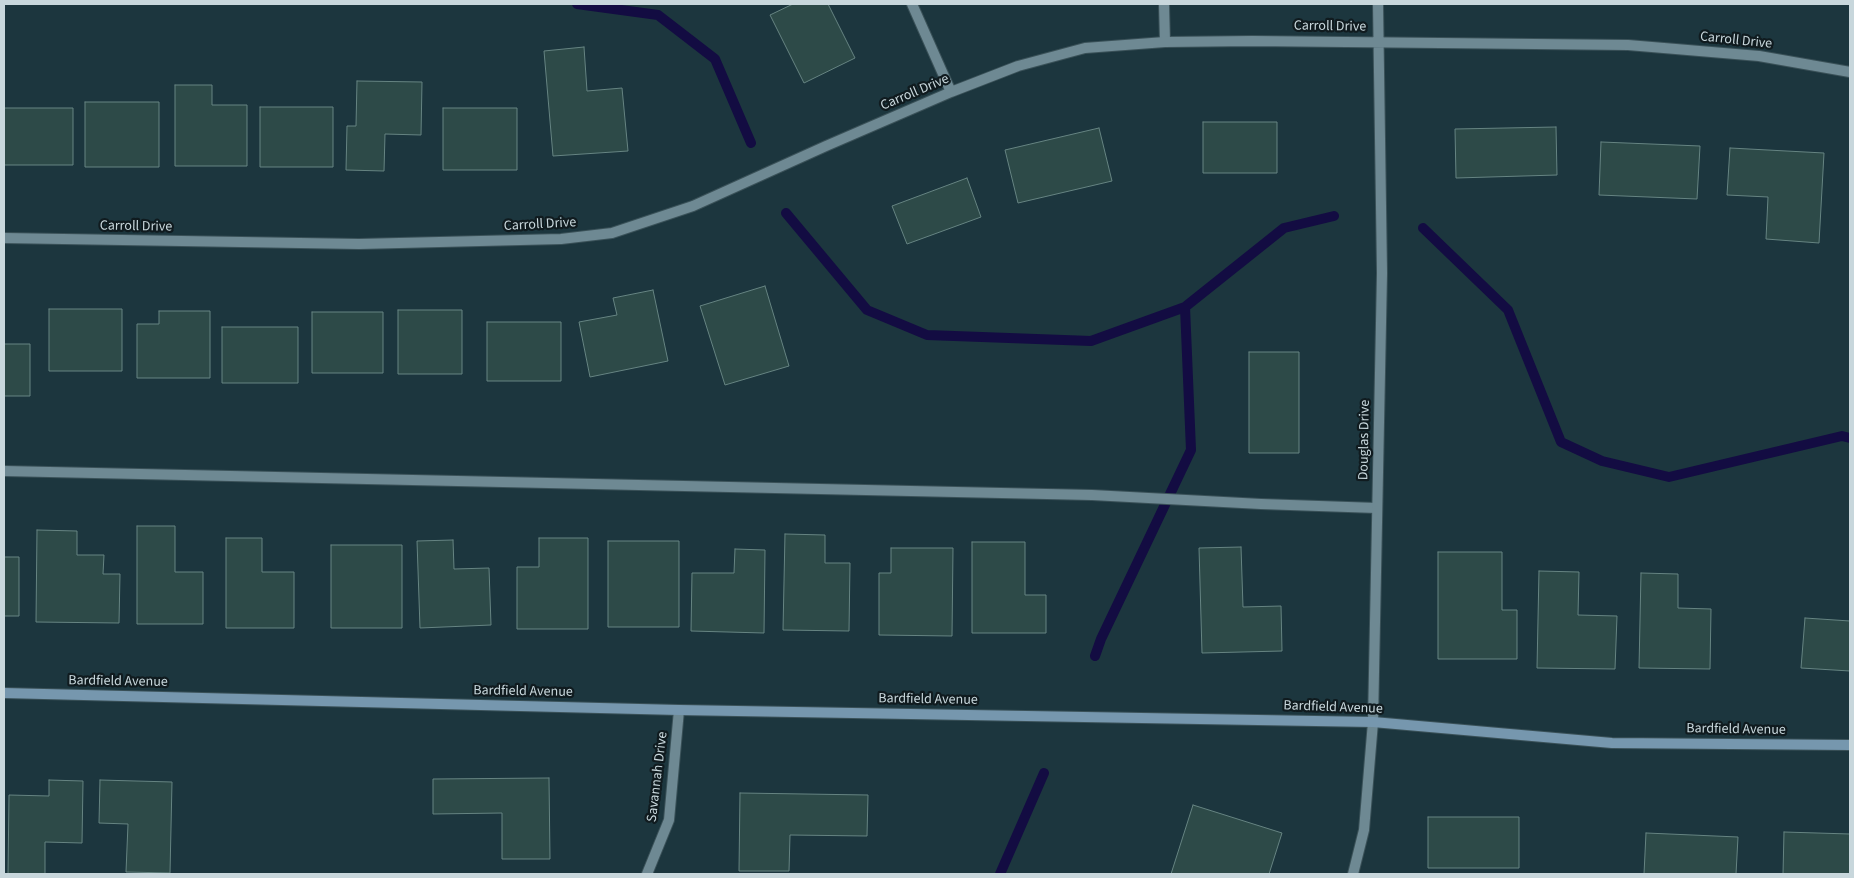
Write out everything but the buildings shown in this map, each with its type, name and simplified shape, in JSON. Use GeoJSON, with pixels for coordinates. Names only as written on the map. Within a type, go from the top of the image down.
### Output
{"type":"FeatureCollection","features":[{"type":"Feature","properties":{"kind":"street"},"geometry":{"type":"LineString","coordinates":[[912,4],[951,92]]}},
{"type":"Feature","properties":{"kind":"street"},"geometry":{"type":"LineString","coordinates":[[1164,4],[1165,42]]}},
{"type":"Feature","properties":{"kind":"street","name":"Douglas Drive"},"geometry":{"type":"LineString","coordinates":[[1353,874],[1364,830],[1373,722],[1382,273],[1378,4]]}},
{"type":"Feature","properties":{"kind":"street","name":"Carroll Drive"},"geometry":{"type":"LineString","coordinates":[[4,238],[359,244],[552,239],[612,232],[693,206],[951,92],[1018,66],[1085,48],[1165,42],[1628,45],[1759,56],[1850,72]]}},
{"type":"Feature","properties":{"kind":"street"},"geometry":{"type":"LineString","coordinates":[[4,471],[1092,495],[1377,508]]}},
{"type":"Feature","properties":{"kind":"street","name":"Bardfield Avenue"},"geometry":{"type":"LineString","coordinates":[[4,693],[679,710],[1373,722],[1612,743],[1850,745]]}},
{"type":"Feature","properties":{"kind":"street","name":"Savannah Drive"},"geometry":{"type":"LineString","coordinates":[[647,874],[669,820],[679,710]]}},
{"type":"Feature","properties":{"kind":"waterway"},"geometry":{"type":"LineString","coordinates":[[577,4],[658,15],[715,59],[751,143]]}},
{"type":"Feature","properties":{"kind":"waterway"},"geometry":{"type":"LineString","coordinates":[[786,213],[867,310],[927,335],[1091,341],[1185,307],[1284,228],[1334,216]]}},
{"type":"Feature","properties":{"kind":"waterway"},"geometry":{"type":"LineString","coordinates":[[1423,228],[1508,310],[1561,442],[1602,461],[1669,477],[1842,436],[1850,438]]}},
{"type":"Feature","properties":{"kind":"waterway"},"geometry":{"type":"LineString","coordinates":[[1095,656],[1101,639],[1191,450],[1185,307]]}},
{"type":"Feature","properties":{"kind":"waterway"},"geometry":{"type":"LineString","coordinates":[[1000,874],[1044,773]]}}]}
